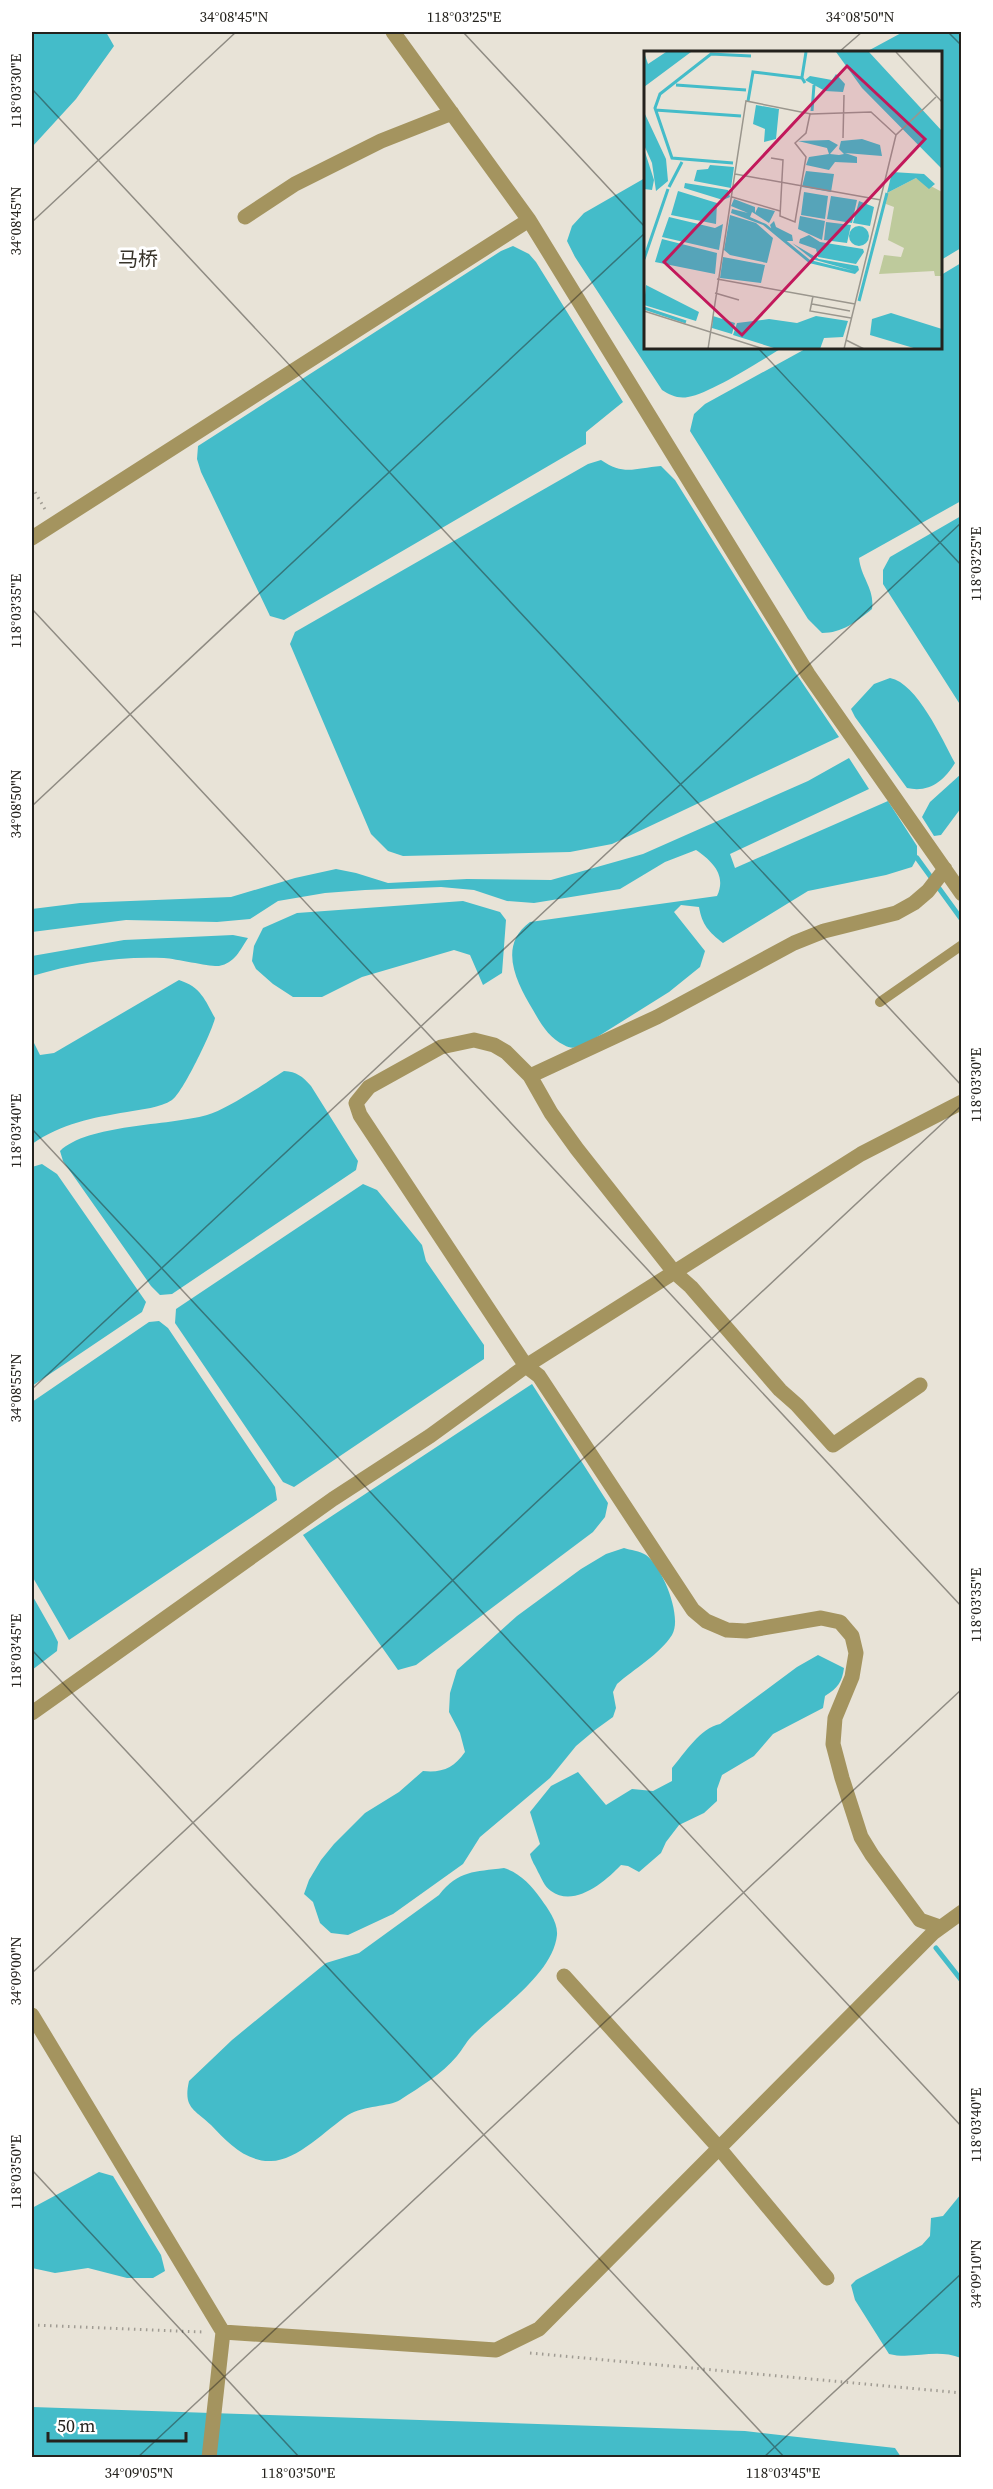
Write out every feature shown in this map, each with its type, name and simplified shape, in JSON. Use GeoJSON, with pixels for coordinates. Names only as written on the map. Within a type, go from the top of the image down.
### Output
{"type":"FeatureCollection","features":[{"type":"Feature","properties":{"kind":"street"},"geometry":{"type":"LineString","coordinates":[[393,32],[529,220],[808,674],[962,894]]}},
{"type":"Feature","properties":{"kind":"street"},"geometry":{"type":"LineString","coordinates":[[245,217],[295,184],[362,150],[452,113]]}},
{"type":"Feature","properties":{"kind":"street"},"geometry":{"type":"LineString","coordinates":[[32,538],[529,220]]}},
{"type":"Feature","properties":{"kind":"street"},"geometry":{"type":"LineString","coordinates":[[530,1076],[657,1017],[794,943],[824,931],[896,913],[914,903],[928,891],[945,870]]}},
{"type":"Feature","properties":{"kind":"street"},"geometry":{"type":"LineString","coordinates":[[920,1385],[833,1445],[797,1405],[780,1390],[691,1287],[674,1272],[577,1149],[551,1113],[530,1076],[506,1052],[494,1045],[474,1040],[441,1047],[369,1087],[356,1103],[360,1115],[526,1366],[539,1376],[693,1610],[706,1621],[727,1630],[746,1631],[821,1618],[840,1622],[852,1636],[856,1653],[852,1677],[835,1718],[833,1744],[842,1778],[861,1837],[872,1855],[920,1920],[940,1927]]}},
{"type":"Feature","properties":{"kind":"street"},"geometry":{"type":"LineString","coordinates":[[32,1713],[333,1499],[430,1437],[526,1366],[861,1154],[962,1102]]}},
{"type":"Feature","properties":{"kind":"street"},"geometry":{"type":"LineString","coordinates":[[223,2332],[496,2350],[539,2330],[940,1927],[962,1912]]}},
{"type":"Feature","properties":{"kind":"street"},"geometry":{"type":"LineString","coordinates":[[564,1976],[719,2148],[826,2278]]}},
{"type":"Feature","properties":{"kind":"street"},"geometry":{"type":"LineString","coordinates":[[32,2015],[223,2332],[209,2457]]}},
{"type":"Feature","properties":{"kind":"lane"},"geometry":{"type":"LineString","coordinates":[[880,1002],[962,945]]}},
{"type":"Feature","properties":{"kind":"path"},"geometry":{"type":"LineString","coordinates":[[32,487],[53,524]]}},
{"type":"Feature","properties":{"kind":"path"},"geometry":{"type":"LineString","coordinates":[[32,2325],[223,2332]]}},
{"type":"Feature","properties":{"kind":"path"},"geometry":{"type":"LineString","coordinates":[[496,2350],[962,2393]]}},
{"type":"Feature","properties":{"kind":"water"},"geometry":{"type":"Polygon","coordinates":[[[32,32],[106,32],[114,46],[76,99],[32,147],[32,32]]]}},
{"type":"Feature","properties":{"kind":"water"},"geometry":{"type":"Polygon","coordinates":[[[903,32],[961,32],[961,248],[942,259],[942,51],[868,51],[903,32]]]}},
{"type":"Feature","properties":{"kind":"water"},"geometry":{"type":"Polygon","coordinates":[[[644,179],[644,350],[779,350],[722,383],[698,394],[681,397],[662,390],[575,257],[567,241],[572,226],[584,213],[644,179]]]}},
{"type":"Feature","properties":{"kind":"water"},"geometry":{"type":"Polygon","coordinates":[[[513,246],[529,254],[536,262],[623,402],[586,432],[586,444],[284,620],[270,616],[201,472],[197,459],[198,446],[501,251],[513,246]]]}},
{"type":"Feature","properties":{"kind":"water"},"geometry":{"type":"Polygon","coordinates":[[[961,263],[961,501],[859,558],[862,572],[872,595],[872,609],[842,629],[822,633],[808,619],[690,431],[694,414],[705,404],[803,350],[942,350],[942,274],[961,263]]]}},
{"type":"Feature","properties":{"kind":"water"},"geometry":{"type":"Polygon","coordinates":[[[601,460],[623,469],[661,466],[675,480],[793,669],[839,737],[612,844],[570,852],[403,856],[388,851],[371,834],[290,644],[295,632],[588,464],[601,460]]]}},
{"type":"Feature","properties":{"kind":"water"},"geometry":{"type":"Polygon","coordinates":[[[961,516],[961,706],[883,584],[883,570],[890,557],[961,516]]]}},
{"type":"Feature","properties":{"kind":"water"},"geometry":{"type":"Polygon","coordinates":[[[890,678],[900,682],[919,701],[955,763],[941,780],[929,787],[907,788],[851,709],[874,684],[890,678]]]}},
{"type":"Feature","properties":{"kind":"water"},"geometry":{"type":"Polygon","coordinates":[[[849,758],[869,789],[730,854],[735,868],[888,801],[917,846],[917,858],[912,867],[886,875],[808,891],[723,943],[707,928],[699,907],[681,905],[674,912],[705,951],[700,967],[669,992],[578,1047],[567,1047],[559,1042],[550,1035],[539,1020],[516,977],[512,953],[514,942],[530,922],[717,896],[720,888],[719,875],[712,864],[696,850],[665,862],[620,889],[534,903],[507,901],[474,890],[441,887],[365,890],[325,893],[278,901],[250,919],[217,922],[126,920],[32,932],[32,909],[80,903],[231,897],[295,878],[336,869],[388,883],[467,879],[551,880],[643,854],[808,781],[849,758]]]}},
{"type":"Feature","properties":{"kind":"water"},"geometry":{"type":"Polygon","coordinates":[[[961,774],[961,808],[941,835],[934,836],[922,817],[930,802],[961,774]]]}},
{"type":"Feature","properties":{"kind":"water"},"geometry":{"type":"Polygon","coordinates":[[[463,901],[500,912],[506,920],[502,973],[483,985],[470,955],[454,950],[362,977],[322,997],[293,997],[273,984],[256,969],[252,961],[254,946],[263,928],[297,913],[463,901]]]}},
{"type":"Feature","properties":{"kind":"water"},"geometry":{"type":"Polygon","coordinates":[[[233,935],[248,938],[233,959],[219,966],[164,958],[130,958],[81,964],[32,976],[32,956],[124,940],[233,935]]]}},
{"type":"Feature","properties":{"kind":"water"},"geometry":{"type":"Polygon","coordinates":[[[179,980],[197,990],[215,1018],[196,1062],[177,1095],[167,1103],[156,1107],[78,1122],[55,1131],[32,1144],[32,1039],[40,1055],[54,1053],[179,980]]]}},
{"type":"Feature","properties":{"kind":"water"},"geometry":{"type":"Polygon","coordinates":[[[284,1071],[299,1075],[311,1086],[358,1161],[356,1170],[172,1294],[160,1295],[151,1286],[63,1161],[60,1151],[73,1142],[109,1131],[191,1119],[216,1112],[284,1071]]]}},
{"type":"Feature","properties":{"kind":"water"},"geometry":{"type":"Polygon","coordinates":[[[42,1164],[57,1174],[146,1302],[142,1312],[32,1386],[32,1167],[42,1164]]]}},
{"type":"Feature","properties":{"kind":"water"},"geometry":{"type":"Polygon","coordinates":[[[363,1184],[377,1190],[422,1245],[426,1261],[484,1345],[484,1359],[294,1487],[283,1482],[175,1323],[176,1309],[363,1184]]]}},
{"type":"Feature","properties":{"kind":"water"},"geometry":{"type":"Polygon","coordinates":[[[159,1321],[168,1328],[275,1487],[277,1500],[69,1640],[32,1576],[32,1402],[149,1322],[159,1321]]]}},
{"type":"Feature","properties":{"kind":"water"},"geometry":{"type":"Polygon","coordinates":[[[532,1384],[608,1503],[605,1517],[593,1532],[416,1665],[398,1670],[303,1535],[532,1384]]]}},
{"type":"Feature","properties":{"kind":"water"},"geometry":{"type":"Polygon","coordinates":[[[624,1548],[646,1555],[658,1570],[673,1605],[675,1627],[661,1649],[617,1684],[613,1692],[616,1708],[613,1717],[576,1746],[550,1778],[480,1837],[463,1864],[393,1914],[348,1935],[331,1933],[320,1923],[313,1902],[304,1894],[309,1880],[334,1844],[365,1813],[399,1792],[423,1771],[436,1771],[452,1766],[465,1752],[460,1733],[449,1712],[450,1693],[457,1670],[517,1616],[581,1569],[606,1554],[624,1548]]]}},
{"type":"Feature","properties":{"kind":"water"},"geometry":{"type":"Polygon","coordinates":[[[32,1595],[58,1642],[57,1651],[32,1670],[32,1595]]]}},
{"type":"Feature","properties":{"kind":"water"},"geometry":{"type":"Polygon","coordinates":[[[818,1655],[844,1668],[839,1684],[825,1696],[823,1708],[773,1734],[754,1756],[722,1775],[717,1789],[717,1801],[704,1813],[679,1825],[661,1853],[639,1872],[621,1865],[607,1879],[589,1891],[569,1897],[551,1891],[547,1887],[530,1854],[540,1844],[530,1812],[551,1786],[578,1772],[606,1805],[632,1789],[653,1791],[672,1781],[672,1768],[706,1730],[720,1724],[797,1667],[818,1655]]]}},
{"type":"Feature","properties":{"kind":"water"},"geometry":{"type":"Polygon","coordinates":[[[504,1868],[525,1880],[549,1911],[557,1930],[553,1949],[536,1977],[472,2036],[451,2063],[438,2074],[400,2100],[348,2115],[301,2150],[281,2160],[262,2160],[245,2155],[191,2107],[188,2097],[189,2081],[232,2040],[326,1963],[359,1953],[460,1877],[504,1868]]]}},
{"type":"Feature","properties":{"kind":"water"},"geometry":{"type":"Polygon","coordinates":[[[99,2172],[113,2176],[161,2255],[165,2271],[153,2278],[127,2278],[88,2268],[55,2273],[32,2268],[32,2208],[99,2172]]]}},
{"type":"Feature","properties":{"kind":"water"},"geometry":{"type":"Polygon","coordinates":[[[961,2194],[961,2358],[942,2354],[907,2356],[889,2354],[855,2300],[851,2285],[856,2280],[922,2245],[930,2236],[931,2218],[943,2216],[961,2194]]]}},
{"type":"Feature","properties":{"kind":"water"},"geometry":{"type":"Polygon","coordinates":[[[32,2407],[745,2431],[895,2448],[901,2457],[32,2458],[32,2407]]]}},
{"type":"Feature","properties":{"kind":"waterway"},"geometry":{"type":"LineString","coordinates":[[917,858],[962,920]]}},
{"type":"Feature","properties":{"kind":"waterway"},"geometry":{"type":"LineString","coordinates":[[936,1948],[962,1981]]}},
{"type":"Feature","properties":{"kind":"district","name":"马桥"},"geometry":{"type":"Point","coordinates":[138,259]}}]}
